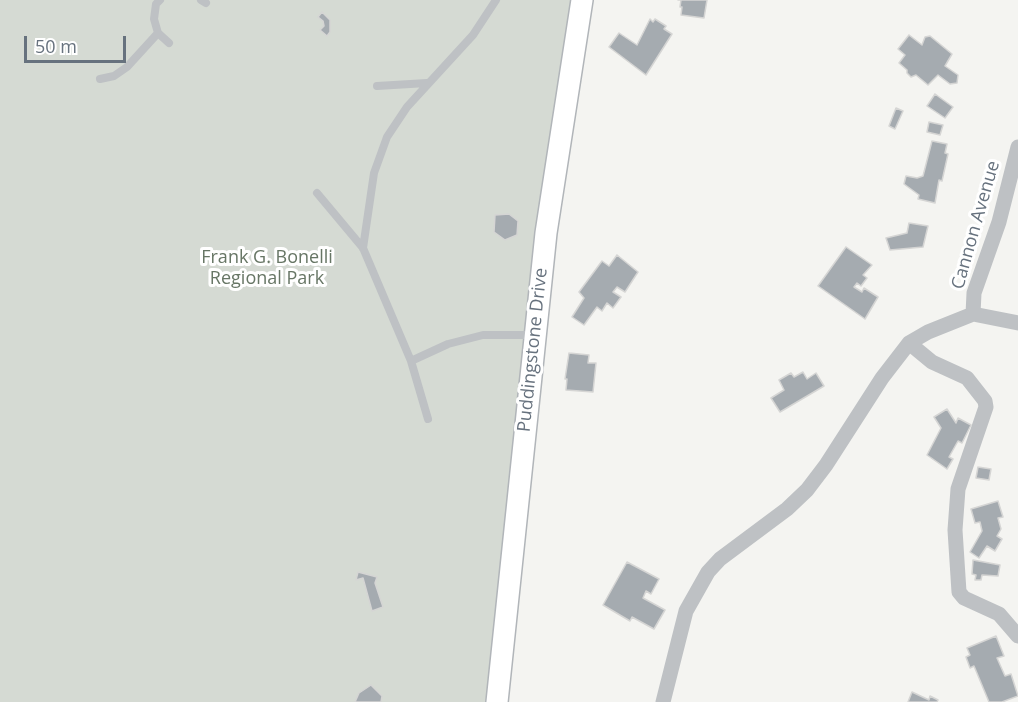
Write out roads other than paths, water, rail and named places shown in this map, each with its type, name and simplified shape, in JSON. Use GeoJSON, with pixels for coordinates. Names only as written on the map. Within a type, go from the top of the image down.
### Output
{"type":"FeatureCollection","features":[{"type":"Feature","properties":{"kind":"street","name":"Puddingstone Drive"},"geometry":{"type":"LineString","coordinates":[[497,702],[546,233],[582,0]]}},
{"type":"Feature","properties":{"kind":"street","name":"Cannon Avenue"},"geometry":{"type":"LineString","coordinates":[[973,314],[974,292],[999,222],[1018,147]]}},
{"type":"Feature","properties":{"kind":"street"},"geometry":{"type":"LineString","coordinates":[[663,702],[686,612],[708,572],[720,559],[787,509],[807,490],[826,465],[882,378],[909,343],[928,332],[973,314],[1018,323]]}},
{"type":"Feature","properties":{"kind":"street"},"geometry":{"type":"LineString","coordinates":[[909,343],[932,362],[967,378],[985,401],[986,407],[958,489],[955,530],[959,592],[963,598],[999,614],[1018,636]]}},
{"type":"Feature","properties":{"kind":"lane"},"geometry":{"type":"LineString","coordinates":[[160,0],[156,4],[154,19],[158,33],[169,43]]}},
{"type":"Feature","properties":{"kind":"lane"},"geometry":{"type":"LineString","coordinates":[[363,248],[374,173],[387,137],[427,83],[473,35],[496,0]]}},
{"type":"Feature","properties":{"kind":"lane"},"geometry":{"type":"LineString","coordinates":[[100,79],[114,76],[127,67],[158,33]]}},
{"type":"Feature","properties":{"kind":"lane"},"geometry":{"type":"LineString","coordinates":[[376,86],[427,83]]}},
{"type":"Feature","properties":{"kind":"lane"},"geometry":{"type":"LineString","coordinates":[[317,193],[363,248],[411,361],[428,419]]}},
{"type":"Feature","properties":{"kind":"lane"},"geometry":{"type":"LineString","coordinates":[[411,361],[448,344],[483,335],[535,335]]}},
{"type":"Feature","properties":{"kind":"park label","name":"Frank G. Bonelli Regional Park"},"geometry":{"type":"Point","coordinates":[267,268]}}]}
